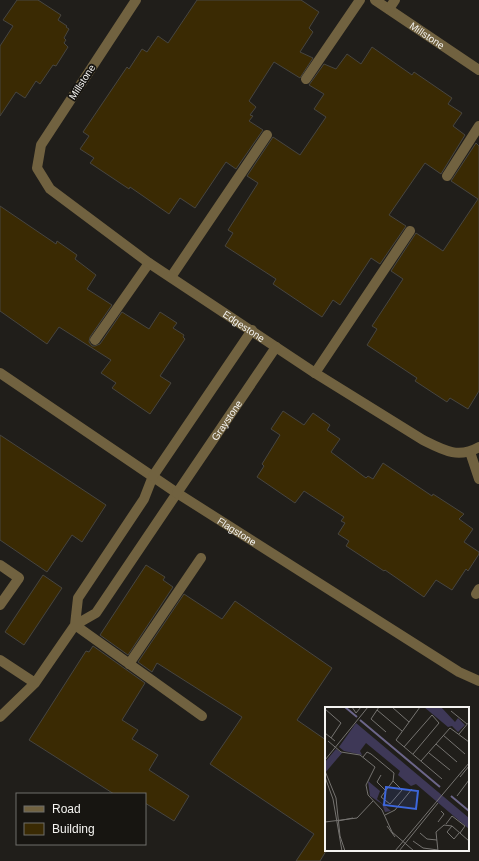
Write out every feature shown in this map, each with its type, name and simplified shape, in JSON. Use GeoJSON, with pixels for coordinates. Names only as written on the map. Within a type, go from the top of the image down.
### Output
{"type":"FeatureCollection","features":[{"type":"Feature","properties":{"kind":"street","name":"Millstone"},"geometry":{"type":"LineString","coordinates":[[37,168],[41,145],[136,0]]}},
{"type":"Feature","properties":{"kind":"street"},"geometry":{"type":"LineString","coordinates":[[306,79],[360,0]]}},
{"type":"Feature","properties":{"kind":"street","name":"Millstone"},"geometry":{"type":"LineString","coordinates":[[375,0],[479,70]]}},
{"type":"Feature","properties":{"kind":"street"},"geometry":{"type":"LineString","coordinates":[[389,9],[396,0]]}},
{"type":"Feature","properties":{"kind":"street"},"geometry":{"type":"LineString","coordinates":[[447,176],[479,126]]}},
{"type":"Feature","properties":{"kind":"street"},"geometry":{"type":"LineString","coordinates":[[171,277],[266,135]]}},
{"type":"Feature","properties":{"kind":"street","name":"Edgestone"},"geometry":{"type":"LineString","coordinates":[[37,168],[50,189],[149,263],[315,373],[439,448],[454,453],[474,450]]}},
{"type":"Feature","properties":{"kind":"street"},"geometry":{"type":"LineString","coordinates":[[315,373],[410,231]]}},
{"type":"Feature","properties":{"kind":"street"},"geometry":{"type":"LineString","coordinates":[[95,340],[149,263]]}},
{"type":"Feature","properties":{"kind":"street"},"geometry":{"type":"LineString","coordinates":[[0,716],[35,683],[75,625],[78,598],[144,499],[153,476],[252,330]]}},
{"type":"Feature","properties":{"kind":"street","name":"Graystone"},"geometry":{"type":"LineString","coordinates":[[75,625],[96,614],[276,347]]}},
{"type":"Feature","properties":{"kind":"street","name":"Flagstone"},"geometry":{"type":"LineString","coordinates":[[0,373],[177,493],[459,672],[479,681]]}},
{"type":"Feature","properties":{"kind":"street"},"geometry":{"type":"LineString","coordinates":[[474,450],[479,479]]}},
{"type":"Feature","properties":{"kind":"street"},"geometry":{"type":"LineString","coordinates":[[129,664],[201,558]]}},
{"type":"Feature","properties":{"kind":"street"},"geometry":{"type":"LineString","coordinates":[[0,565],[19,578],[0,605]]}},
{"type":"Feature","properties":{"kind":"street"},"geometry":{"type":"LineString","coordinates":[[75,625],[202,716]]}},
{"type":"Feature","properties":{"kind":"street"},"geometry":{"type":"LineString","coordinates":[[0,660],[35,683]]}},
{"type":"Feature","properties":{"kind":"building"},"geometry":{"type":"Polygon","coordinates":[[[17,0],[38,0],[61,15],[58,20],[69,29],[64,38],[66,40],[64,43],[68,47],[56,66],[53,65],[40,84],[36,81],[25,98],[16,92],[0,116],[0,46],[13,26],[3,20],[17,0]]]}},
{"type":"Feature","properties":{"kind":"building"},"geometry":{"type":"Polygon","coordinates":[[[197,0],[301,0],[319,12],[309,28],[313,32],[300,52],[313,58],[300,78],[274,62],[249,101],[256,107],[250,115],[253,116],[249,121],[263,130],[236,169],[226,162],[195,208],[180,198],[169,214],[130,187],[129,189],[90,163],[94,158],[80,149],[89,136],[83,132],[127,67],[129,69],[142,49],[147,52],[158,36],[168,43],[197,0]]]}},
{"type":"Feature","properties":{"kind":"building"},"geometry":{"type":"Polygon","coordinates":[[[372,47],[412,75],[414,72],[452,98],[448,104],[462,113],[453,126],[465,135],[441,174],[425,163],[389,215],[406,226],[380,264],[371,258],[340,305],[333,300],[322,317],[273,284],[276,279],[225,246],[233,233],[228,230],[258,183],[247,176],[273,137],[300,155],[326,117],[314,109],[324,94],[309,85],[324,64],[336,69],[347,54],[361,64],[372,47]]]}},
{"type":"Feature","properties":{"kind":"building"},"geometry":{"type":"Polygon","coordinates":[[[476,143],[479,146],[479,391],[468,409],[450,398],[447,402],[415,381],[417,378],[367,345],[377,329],[372,326],[403,279],[391,271],[416,233],[443,251],[478,199],[451,181],[476,143]]]}},
{"type":"Feature","properties":{"kind":"building"},"geometry":{"type":"Polygon","coordinates":[[[0,206],[56,244],[57,241],[77,255],[75,259],[96,275],[87,289],[112,305],[90,337],[89,342],[92,346],[100,344],[122,312],[149,329],[160,312],[177,323],[173,328],[184,335],[183,337],[185,339],[160,376],[171,383],[150,414],[112,388],[116,383],[101,373],[111,360],[59,327],[47,344],[0,311],[0,206]]]}},
{"type":"Feature","properties":{"kind":"building"},"geometry":{"type":"Polygon","coordinates":[[[283,411],[304,425],[313,413],[330,425],[327,430],[340,439],[331,452],[366,478],[368,476],[373,479],[383,463],[432,496],[433,494],[464,514],[459,519],[473,529],[464,542],[479,552],[479,554],[468,571],[466,569],[452,590],[436,580],[424,597],[385,570],[384,571],[346,546],[349,541],[338,534],[345,523],[341,521],[344,517],[304,491],[295,503],[257,477],[264,466],[262,464],[280,435],[271,429],[283,411]]]}},
{"type":"Feature","properties":{"kind":"building"},"geometry":{"type":"Polygon","coordinates":[[[0,435],[106,505],[82,542],[72,535],[47,572],[0,540],[0,435]]]}},
{"type":"Feature","properties":{"kind":"building"},"geometry":{"type":"Polygon","coordinates":[[[146,565],[165,577],[163,580],[173,587],[128,655],[100,635],[146,565]]]}},
{"type":"Feature","properties":{"kind":"building"},"geometry":{"type":"Polygon","coordinates":[[[43,575],[62,588],[24,645],[5,632],[43,575]]]}},
{"type":"Feature","properties":{"kind":"building"},"geometry":{"type":"Polygon","coordinates":[[[184,594],[222,619],[235,601],[332,668],[297,720],[325,739],[326,851],[320,861],[296,861],[314,834],[210,764],[242,717],[157,663],[152,672],[138,662],[184,594]]]}},
{"type":"Feature","properties":{"kind":"building"},"geometry":{"type":"Polygon","coordinates":[[[93,646],[145,683],[122,720],[138,730],[132,739],[158,755],[149,770],[189,796],[174,821],[146,804],[146,793],[112,793],[29,740],[86,651],[89,652],[93,646]]]}}]}
